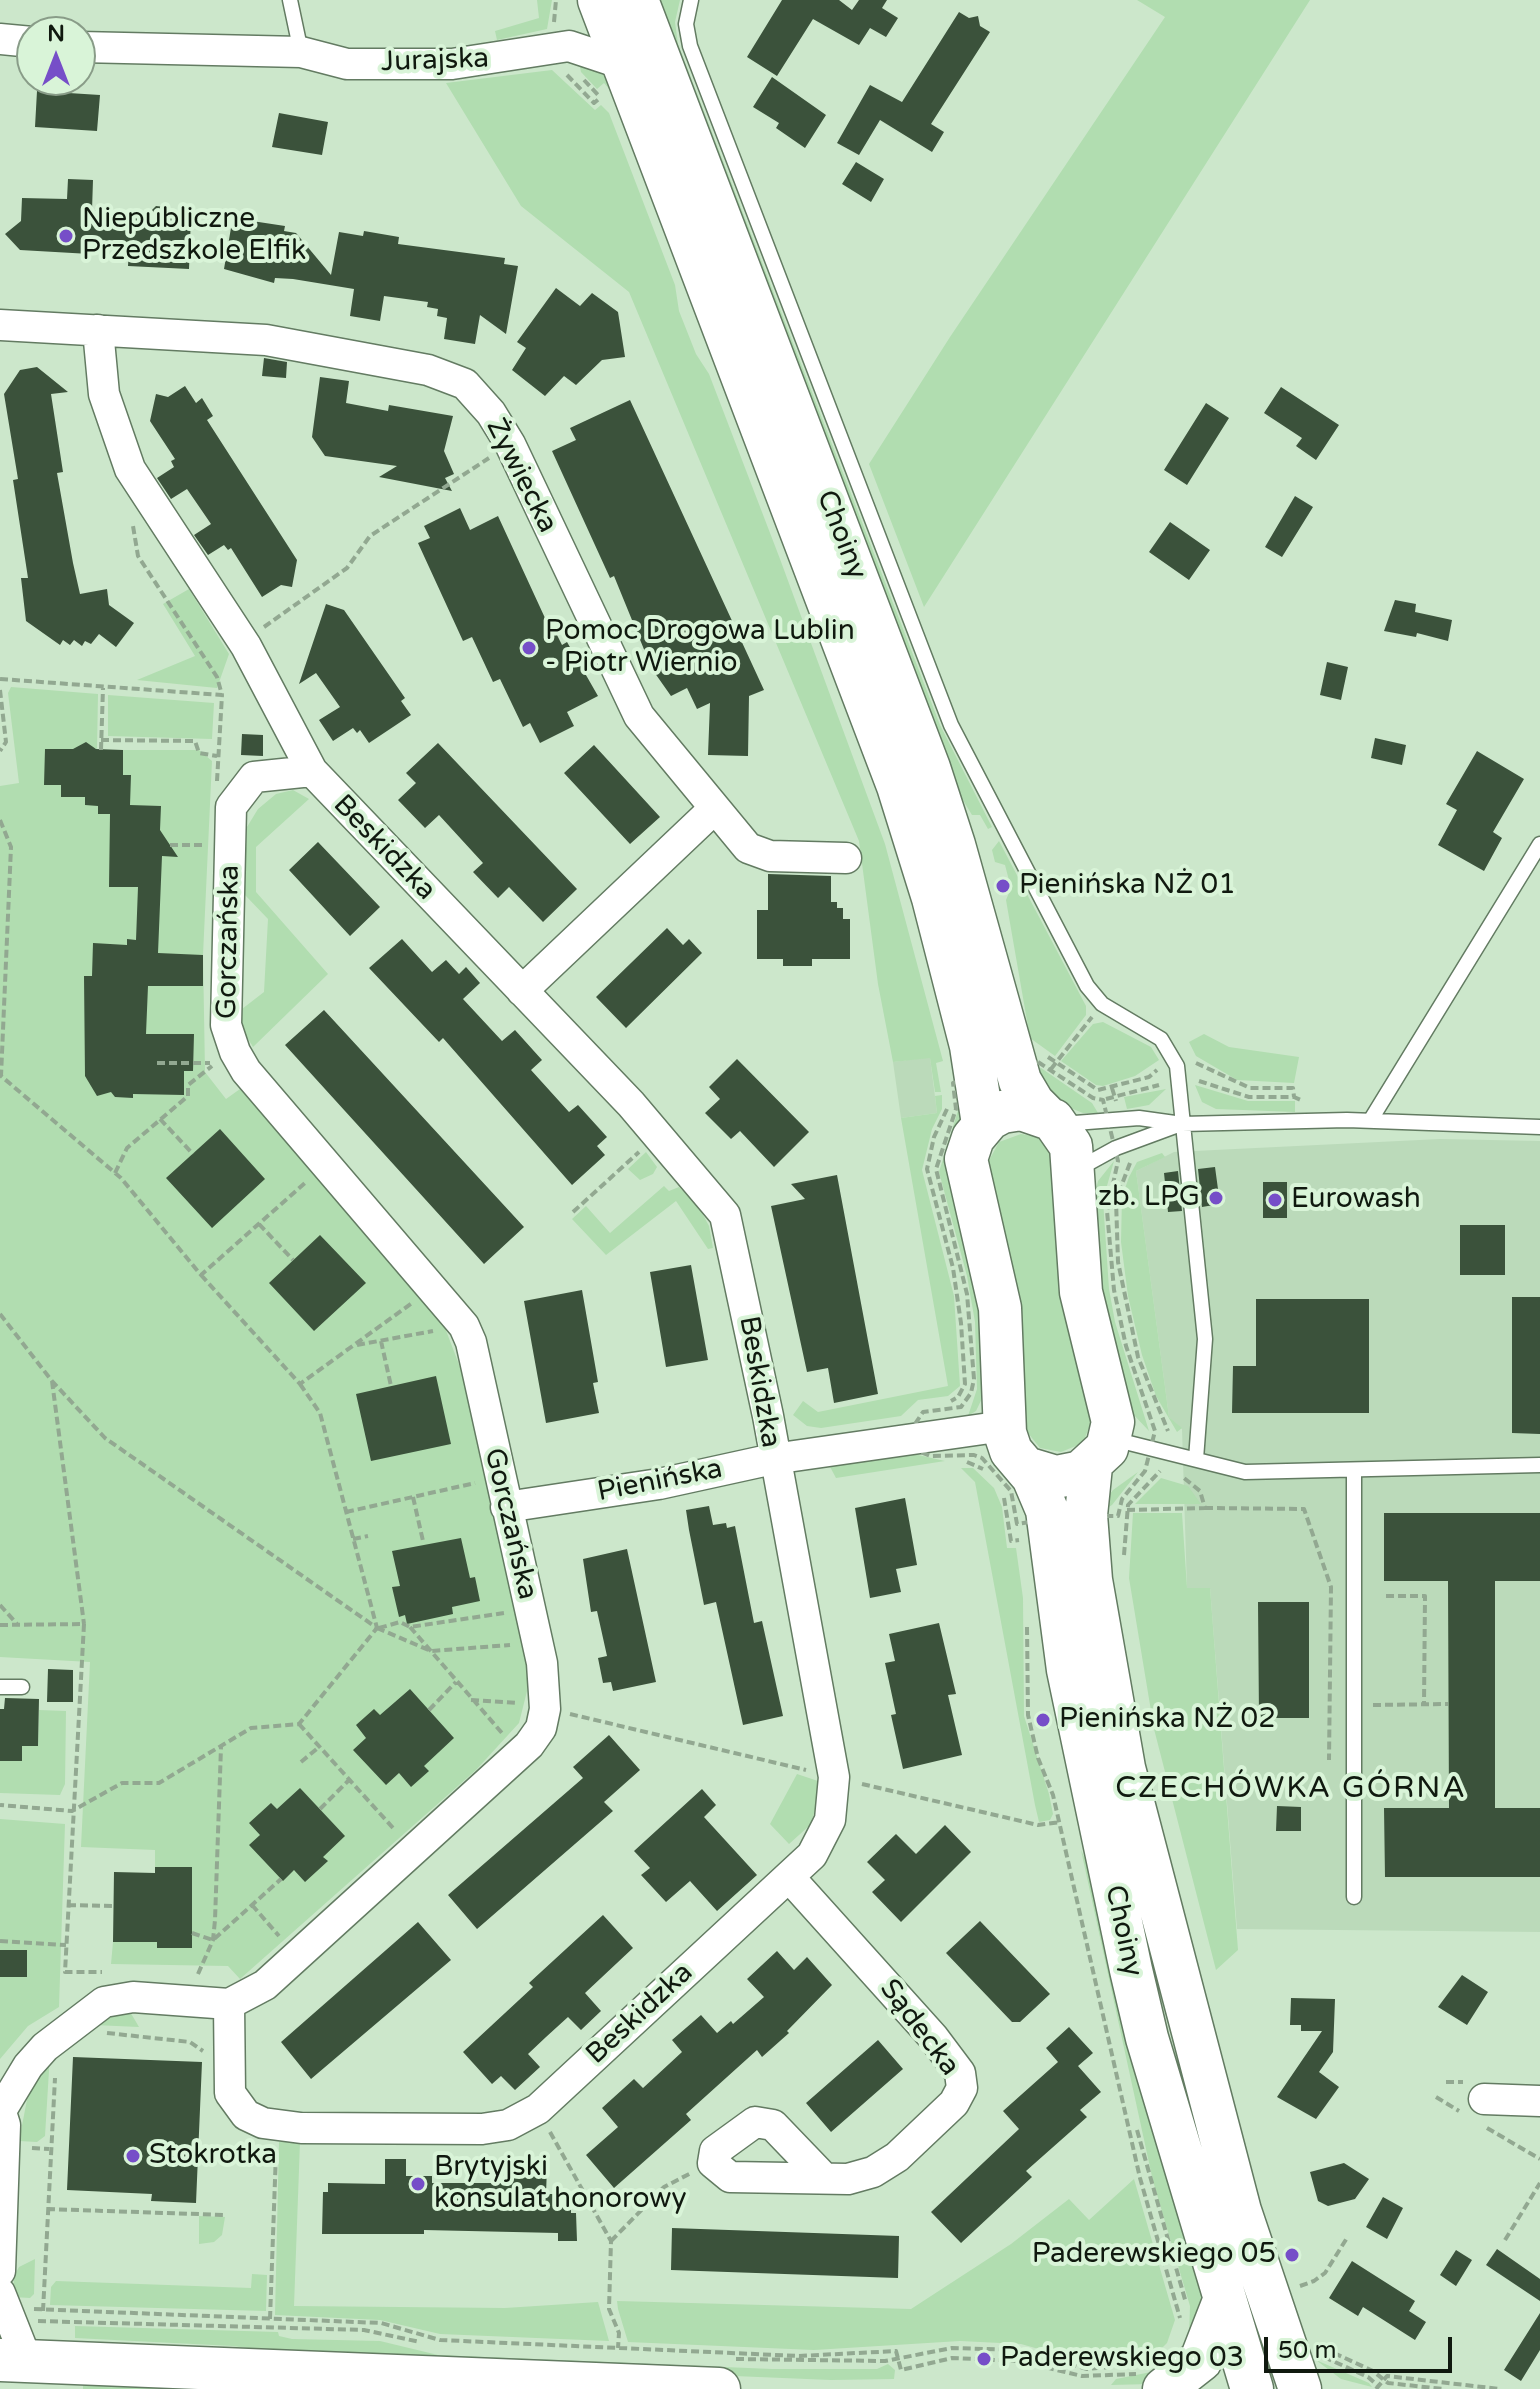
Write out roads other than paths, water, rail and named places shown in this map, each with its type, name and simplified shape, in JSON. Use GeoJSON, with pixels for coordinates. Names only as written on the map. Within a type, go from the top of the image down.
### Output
{"type":"FeatureCollection","features":[{"type":"Feature","properties":{"kind":"street"},"geometry":{"type":"LineString","coordinates":[[569,46],[592,0]]}},
{"type":"Feature","properties":{"kind":"street","name":"Choiny"},"geometry":{"type":"LineString","coordinates":[[599,0],[898,786],[933,898],[1022,1067]]}},
{"type":"Feature","properties":{"kind":"street","name":"Choiny"},"geometry":{"type":"LineString","coordinates":[[637,0],[929,768],[1022,1067],[1028,1096],[1052,1120],[1071,1146],[1081,1292],[1112,1412],[1086,1491],[1088,1550],[1104,1668],[1119,1745],[1240,2211],[1300,2389]]}},
{"type":"Feature","properties":{"kind":"street","name":"Jurajska"},"geometry":{"type":"LineString","coordinates":[[96,47],[301,52],[347,64],[452,64],[569,46],[623,64]]}},
{"type":"Feature","properties":{"kind":"street","name":"Żywiecka"},"geometry":{"type":"LineString","coordinates":[[0,325],[266,340],[446,375],[465,384],[478,397],[510,444],[639,716],[748,848],[770,856],[846,858]]}},
{"type":"Feature","properties":{"kind":"street","name":"Beskidzka"},"geometry":{"type":"LineString","coordinates":[[98,330],[104,394],[130,469],[246,646],[312,771],[631,1104],[725,1215],[768,1416],[773,1459],[834,1777],[833,1805],[825,1835],[812,1855],[538,2109],[508,2125],[482,2129],[316,2128],[263,2123],[246,2115],[230,2093],[229,2004]]}},
{"type":"Feature","properties":{"kind":"street","name":"Gorczańska"},"geometry":{"type":"LineString","coordinates":[[229,2004],[265,1985],[529,1745],[541,1728],[524,1704],[542,1663],[492,1502],[473,1351],[464,1326],[246,1071],[235,1052],[226,1025],[231,807],[254,777],[312,771]]}},
{"type":"Feature","properties":{"kind":"street"},"geometry":{"type":"LineString","coordinates":[[522,991],[715,808]]}},
{"type":"Feature","properties":{"kind":"street","name":"Choiny"},"geometry":{"type":"LineString","coordinates":[[983,1124],[1022,1067]]}},
{"type":"Feature","properties":{"kind":"street"},"geometry":{"type":"LineString","coordinates":[[1004,1426],[1000,1308],[987,1241],[966,1166],[970,1144],[983,1124],[995,1115],[1013,1110],[1052,1120]]}},
{"type":"Feature","properties":{"kind":"street","name":"Choiny"},"geometry":{"type":"LineString","coordinates":[[1004,1426],[1008,1444],[1038,1486],[1047,1510],[1078,1724],[1206,2306],[1252,2389]]}},
{"type":"Feature","properties":{"kind":"street","name":"Pienińska"},"geometry":{"type":"LineString","coordinates":[[492,1502],[659,1484],[773,1459],[1004,1426]]}},
{"type":"Feature","properties":{"kind":"street"},"geometry":{"type":"LineString","coordinates":[[1026,1468],[1064,1478],[1101,1452]]}},
{"type":"Feature","properties":{"kind":"street","name":"Sądecka"},"geometry":{"type":"LineString","coordinates":[[789,1877],[933,2037],[960,2073],[962,2088],[954,2103],[897,2157],[873,2172],[848,2179],[730,2177],[713,2163],[715,2151],[755,2122],[773,2125],[823,2177]]}},
{"type":"Feature","properties":{"kind":"street"},"geometry":{"type":"LineString","coordinates":[[0,2271],[5,2136],[1,2109],[28,2066],[45,2047],[104,2002],[133,1997],[229,2004]]}},
{"type":"Feature","properties":{"kind":"street"},"geometry":{"type":"LineString","coordinates":[[1484,2099],[1540,2101]]}},
{"type":"Feature","properties":{"kind":"street"},"geometry":{"type":"LineString","coordinates":[[5,2306],[14,2360],[719,2389]]}},
{"type":"Feature","properties":{"kind":"street"},"geometry":{"type":"LineString","coordinates":[[1156,2374],[1201,2360],[1206,2306]]}},
{"type":"Feature","properties":{"kind":"lane"},"geometry":{"type":"LineString","coordinates":[[290,0],[301,52]]}},
{"type":"Feature","properties":{"kind":"lane"},"geometry":{"type":"LineString","coordinates":[[691,0],[686,24],[690,46],[951,725],[1087,986],[1102,1004],[1150,1029],[1168,1049],[1177,1066],[1205,1339],[1196,1459]]}},
{"type":"Feature","properties":{"kind":"lane"},"geometry":{"type":"LineString","coordinates":[[1370,1121],[1540,844]]}},
{"type":"Feature","properties":{"kind":"lane"},"geometry":{"type":"LineString","coordinates":[[1052,1120],[1160,1119],[1182,1124],[1370,1121],[1540,1127]]}},
{"type":"Feature","properties":{"kind":"lane"},"geometry":{"type":"LineString","coordinates":[[1075,1170],[1123,1145],[1182,1124]]}},
{"type":"Feature","properties":{"kind":"lane"},"geometry":{"type":"LineString","coordinates":[[1101,1452],[1165,1451],[1245,1472],[1540,1465]]}},
{"type":"Feature","properties":{"kind":"lane"},"geometry":{"type":"LineString","coordinates":[[1354,1470],[1354,1897]]}},
{"type":"Feature","properties":{"kind":"lane"},"geometry":{"type":"LineString","coordinates":[[0,1687],[22,1687]]}},
{"type":"Feature","properties":{"kind":"place","name":"Niepubliczne Przedszkole Elfik"},"geometry":{"type":"Point","coordinates":[66,236]}},
{"type":"Feature","properties":{"kind":"place","name":"Pomoc Drogowa Lublin - Piotr Wiernio"},"geometry":{"type":"Point","coordinates":[529,648]}},
{"type":"Feature","properties":{"kind":"place","name":"Pienińska NŻ 01"},"geometry":{"type":"Point","coordinates":[1003,886]}},
{"type":"Feature","properties":{"kind":"place","name":"zb. LPG"},"geometry":{"type":"Point","coordinates":[1216,1198]}},
{"type":"Feature","properties":{"kind":"place","name":"Eurowash"},"geometry":{"type":"Point","coordinates":[1275,1200]}},
{"type":"Feature","properties":{"kind":"place","name":"Pienińska NŻ 02"},"geometry":{"type":"Point","coordinates":[1043,1720]}},
{"type":"Feature","properties":{"kind":"place","name":"Stokrotka"},"geometry":{"type":"Point","coordinates":[133,2156]}},
{"type":"Feature","properties":{"kind":"place","name":"Brytyjski konsulat honorowy"},"geometry":{"type":"Point","coordinates":[418,2184]}},
{"type":"Feature","properties":{"kind":"place","name":"Paderewskiego 05"},"geometry":{"type":"Point","coordinates":[1292,2255]}},
{"type":"Feature","properties":{"kind":"place","name":"Paderewskiego 03"},"geometry":{"type":"Point","coordinates":[984,2359]}},
{"type":"Feature","properties":{"kind":"district","name":"CZECHÓWKA GÓRNA"},"geometry":{"type":"Point","coordinates":[1291,1789]}}]}
